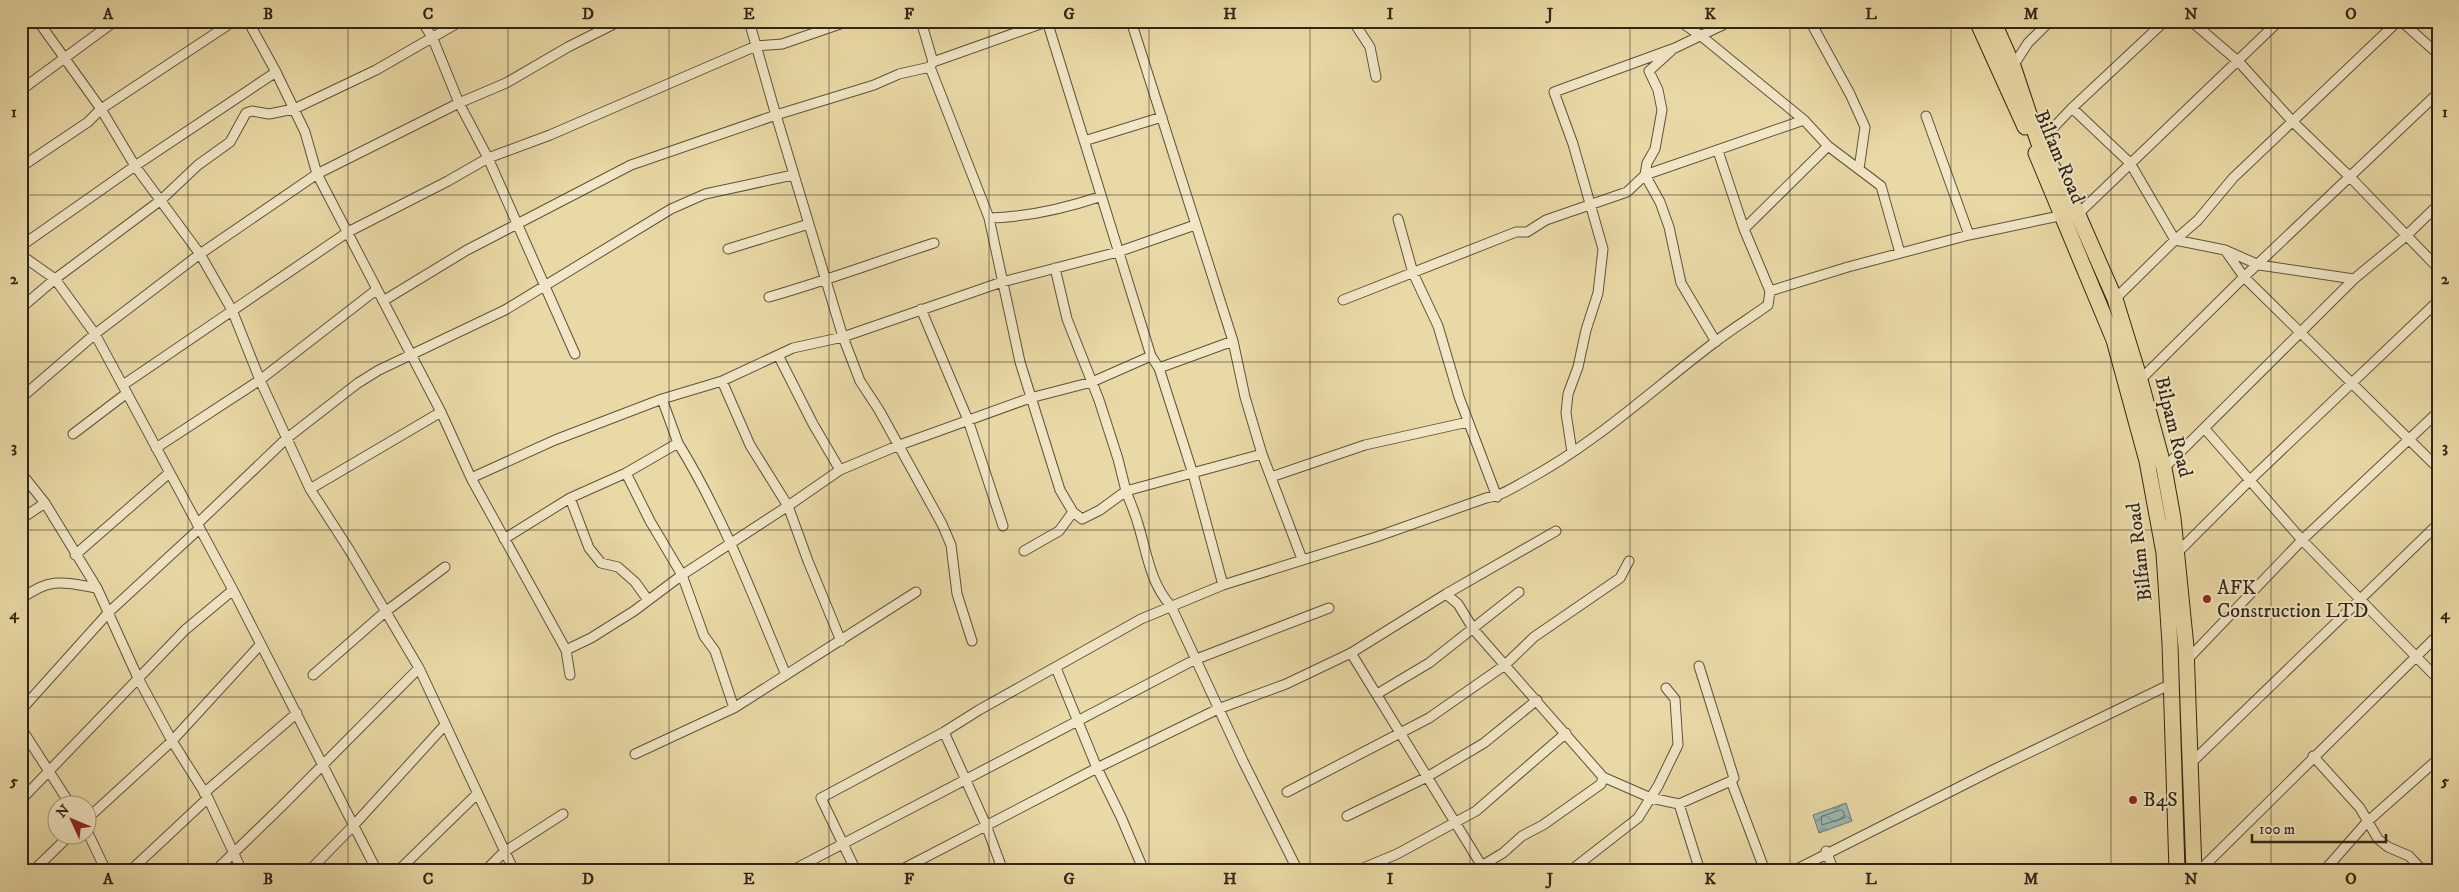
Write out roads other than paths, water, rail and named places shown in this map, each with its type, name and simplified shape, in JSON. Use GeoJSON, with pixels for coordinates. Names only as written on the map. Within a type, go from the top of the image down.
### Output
{"type":"FeatureCollection","features":[{"type":"Feature","properties":{"kind":"main road","name":"Bilfam Road"},"geometry":{"type":"LineString","coordinates":[[1977,21],[2036,146]]}},
{"type":"Feature","properties":{"kind":"main road","name":"Bilpam Road"},"geometry":{"type":"LineString","coordinates":[[1993,21],[2013,66],[2036,146],[2072,213],[2114,299],[2140,380],[2164,468],[2177,553],[2186,662],[2194,871]]}},
{"type":"Feature","properties":{"kind":"main road","name":"Bilfam Road"},"geometry":{"type":"LineString","coordinates":[[2072,213],[2114,340],[2147,461],[2162,535],[2171,684],[2177,871]]}},
{"type":"Feature","properties":{"kind":"street"},"geometry":{"type":"LineString","coordinates":[[38,21],[101,109],[135,166],[200,254],[232,310],[260,380],[310,489],[418,668],[514,871]]}},
{"type":"Feature","properties":{"kind":"street"},"geometry":{"type":"LineString","coordinates":[[21,90],[115,21]]}},
{"type":"Feature","properties":{"kind":"street"},"geometry":{"type":"LineString","coordinates":[[21,167],[88,122],[101,109],[234,21]]}},
{"type":"Feature","properties":{"kind":"street"},"geometry":{"type":"LineString","coordinates":[[248,21],[276,72],[305,132],[317,174],[441,412],[470,478],[566,650],[570,675]]}},
{"type":"Feature","properties":{"kind":"street"},"geometry":{"type":"LineString","coordinates":[[422,21],[433,39],[459,104],[488,158],[516,225],[575,354]]}},
{"type":"Feature","properties":{"kind":"street"},"geometry":{"type":"LineString","coordinates":[[21,308],[55,279],[161,200],[198,165],[230,142],[246,113],[252,111],[269,114],[294,109],[433,39],[461,21]]}},
{"type":"Feature","properties":{"kind":"street"},"geometry":{"type":"LineString","coordinates":[[21,398],[95,334],[200,254],[317,174],[506,83],[568,47],[620,21]]}},
{"type":"Feature","properties":{"kind":"street"},"geometry":{"type":"LineString","coordinates":[[749,21],[843,337]]}},
{"type":"Feature","properties":{"kind":"street"},"geometry":{"type":"LineString","coordinates":[[73,434],[125,389],[232,310],[348,232],[448,181],[488,158],[550,135],[756,46],[782,44],[849,21]]}},
{"type":"Feature","properties":{"kind":"street"},"geometry":{"type":"LineString","coordinates":[[921,21],[931,65],[989,218],[1002,282],[1030,398],[1060,490],[1073,512],[1082,519],[1100,510],[1126,491],[1262,454]]}},
{"type":"Feature","properties":{"kind":"street"},"geometry":{"type":"LineString","coordinates":[[1131,21],[1233,341],[1245,396],[1262,454],[1302,559]]}},
{"type":"Feature","properties":{"kind":"street"},"geometry":{"type":"LineString","coordinates":[[1353,21],[1370,47],[1376,78]]}},
{"type":"Feature","properties":{"kind":"street"},"geometry":{"type":"LineString","coordinates":[[1679,21],[1700,35],[1804,120],[1828,146],[1881,186],[1900,253]]}},
{"type":"Feature","properties":{"kind":"street"},"geometry":{"type":"LineString","coordinates":[[1572,452],[1566,413],[1568,394],[1578,367],[1586,330],[1598,293],[1603,249],[1573,144],[1554,92],[1675,48],[1731,21]]}},
{"type":"Feature","properties":{"kind":"street"},"geometry":{"type":"LineString","coordinates":[[1810,21],[1850,94],[1865,127],[1859,169]]}},
{"type":"Feature","properties":{"kind":"street"},"geometry":{"type":"LineString","coordinates":[[2013,66],[2028,43],[2050,21]]}},
{"type":"Feature","properties":{"kind":"street"},"geometry":{"type":"LineString","coordinates":[[2036,146],[2072,108],[2165,21]]}},
{"type":"Feature","properties":{"kind":"street"},"geometry":{"type":"LineString","coordinates":[[2191,21],[2239,62],[2293,122],[2350,177],[2438,268]]}},
{"type":"Feature","properties":{"kind":"street"},"geometry":{"type":"LineString","coordinates":[[1770,291],[1969,235],[2072,213],[2130,163],[2239,62],[2279,21]]}},
{"type":"Feature","properties":{"kind":"street"},"geometry":{"type":"LineString","coordinates":[[2114,299],[2198,220],[2233,178],[2399,21],[2438,54]]}},
{"type":"Feature","properties":{"kind":"street"},"geometry":{"type":"LineString","coordinates":[[382,302],[467,250],[631,164],[776,115],[874,85],[899,74],[931,65],[1048,22],[1151,356],[1159,368],[1193,474],[1223,585]]}},
{"type":"Feature","properties":{"kind":"street"},"geometry":{"type":"LineString","coordinates":[[1675,48],[1649,71],[1658,90],[1662,110],[1654,149],[1647,163],[1645,175],[1660,202],[1669,227],[1681,283],[1716,342]]}},
{"type":"Feature","properties":{"kind":"street"},"geometry":{"type":"LineString","coordinates":[[21,246],[135,166],[276,72]]}},
{"type":"Feature","properties":{"kind":"street"},"geometry":{"type":"LineString","coordinates":[[2140,380],[2244,277],[2259,265],[2438,93]]}},
{"type":"Feature","properties":{"kind":"street"},"geometry":{"type":"LineString","coordinates":[[2072,108],[2130,163],[2175,240],[2225,250],[2259,265],[2354,279]]}},
{"type":"Feature","properties":{"kind":"street"},"geometry":{"type":"LineString","coordinates":[[776,115],[843,337],[860,382],[879,410],[897,446],[942,524],[951,545],[956,594],[972,641]]}},
{"type":"Feature","properties":{"kind":"street"},"geometry":{"type":"LineString","coordinates":[[1926,116],[1969,235]]}},
{"type":"Feature","properties":{"kind":"street"},"geometry":{"type":"LineString","coordinates":[[1084,141],[1162,118]]}},
{"type":"Feature","properties":{"kind":"street"},"geometry":{"type":"LineString","coordinates":[[1343,300],[1516,232],[1527,232],[1546,220],[1627,192],[1645,175],[1804,120]]}},
{"type":"Feature","properties":{"kind":"street"},"geometry":{"type":"LineString","coordinates":[[1744,229],[1828,146]]}},
{"type":"Feature","properties":{"kind":"street"},"geometry":{"type":"LineString","coordinates":[[856,871],[820,798],[944,732],[979,710],[1141,619],[1223,585],[1376,537],[1486,498],[1497,497],[1550,468],[1631,410],[1716,342],[1768,306],[1770,291],[1744,229],[1718,151]]}},
{"type":"Feature","properties":{"kind":"street"},"geometry":{"type":"LineString","coordinates":[[21,710],[109,612],[286,439],[358,383],[410,355],[470,328],[545,286],[671,209],[705,194],[794,174]]}},
{"type":"Feature","properties":{"kind":"street"},"geometry":{"type":"LineString","coordinates":[[989,218],[1021,217],[1070,206],[1099,197]]}},
{"type":"Feature","properties":{"kind":"street"},"geometry":{"type":"LineString","coordinates":[[2164,468],[2354,279],[2406,236],[2438,205]]}},
{"type":"Feature","properties":{"kind":"street"},"geometry":{"type":"LineString","coordinates":[[1398,219],[1413,273],[1438,326],[1468,422],[1497,497]]}},
{"type":"Feature","properties":{"kind":"street"},"geometry":{"type":"LineString","coordinates":[[728,249],[809,224]]}},
{"type":"Feature","properties":{"kind":"street"},"geometry":{"type":"LineString","coordinates":[[470,478],[555,440],[662,399],[722,380],[793,348],[843,337],[1002,282],[1118,252],[1195,225]]}},
{"type":"Feature","properties":{"kind":"street"},"geometry":{"type":"LineString","coordinates":[[769,297],[826,281],[869,264],[934,243]]}},
{"type":"Feature","properties":{"kind":"street"},"geometry":{"type":"LineString","coordinates":[[2225,250],[2244,277],[2438,468]]}},
{"type":"Feature","properties":{"kind":"street"},"geometry":{"type":"LineString","coordinates":[[21,255],[55,279],[95,334],[168,474],[233,590],[260,645],[324,764],[377,871]]}},
{"type":"Feature","properties":{"kind":"street"},"geometry":{"type":"LineString","coordinates":[[1055,268],[1067,320],[1092,382],[1118,459],[1126,491],[1138,523],[1150,571],[1161,595],[1171,606],[1194,660],[1282,843],[1298,871]]}},
{"type":"Feature","properties":{"kind":"street"},"geometry":{"type":"LineString","coordinates":[[156,448],[260,380],[376,290]]}},
{"type":"Feature","properties":{"kind":"street"},"geometry":{"type":"LineString","coordinates":[[2177,553],[2248,481],[2438,301]]}},
{"type":"Feature","properties":{"kind":"street"},"geometry":{"type":"LineString","coordinates":[[921,309],[968,420],[1003,526]]}},
{"type":"Feature","properties":{"kind":"street"},"geometry":{"type":"LineString","coordinates":[[1159,368],[1233,341]]}},
{"type":"Feature","properties":{"kind":"street"},"geometry":{"type":"LineString","coordinates":[[778,355],[813,424],[840,470]]}},
{"type":"Feature","properties":{"kind":"street"},"geometry":{"type":"LineString","coordinates":[[566,650],[591,638],[634,611],[682,575],[732,544],[840,470],[897,446],[1030,398],[1092,382],[1151,356]]}},
{"type":"Feature","properties":{"kind":"street"},"geometry":{"type":"LineString","coordinates":[[722,380],[750,445],[788,506],[841,641]]}},
{"type":"Feature","properties":{"kind":"street"},"geometry":{"type":"LineString","coordinates":[[662,399],[678,443],[705,486],[732,544],[786,675]]}},
{"type":"Feature","properties":{"kind":"street"},"geometry":{"type":"LineString","coordinates":[[310,489],[441,412]]}},
{"type":"Feature","properties":{"kind":"street"},"geometry":{"type":"LineString","coordinates":[[2186,662],[2302,540],[2438,412]]}},
{"type":"Feature","properties":{"kind":"street"},"geometry":{"type":"LineString","coordinates":[[1272,477],[1365,445],[1468,422]]}},
{"type":"Feature","properties":{"kind":"street"},"geometry":{"type":"LineString","coordinates":[[2204,429],[2302,540],[2438,679]]}},
{"type":"Feature","properties":{"kind":"street"},"geometry":{"type":"LineString","coordinates":[[504,539],[570,498],[626,473],[678,443]]}},
{"type":"Feature","properties":{"kind":"street"},"geometry":{"type":"LineString","coordinates":[[21,472],[45,503],[97,588],[138,678],[172,741],[206,795],[242,871]]}},
{"type":"Feature","properties":{"kind":"street"},"geometry":{"type":"LineString","coordinates":[[626,473],[650,522],[682,575],[704,636],[715,651],[734,708]]}},
{"type":"Feature","properties":{"kind":"street"},"geometry":{"type":"LineString","coordinates":[[75,554],[168,474]]}},
{"type":"Feature","properties":{"kind":"street"},"geometry":{"type":"LineString","coordinates":[[570,498],[590,548],[601,562],[618,566],[635,582],[648,600]]}},
{"type":"Feature","properties":{"kind":"street"},"geometry":{"type":"LineString","coordinates":[[21,519],[45,503]]}},
{"type":"Feature","properties":{"kind":"street"},"geometry":{"type":"LineString","coordinates":[[1024,552],[1059,531],[1073,512]]}},
{"type":"Feature","properties":{"kind":"street"},"geometry":{"type":"LineString","coordinates":[[2190,764],[2438,524]]}},
{"type":"Feature","properties":{"kind":"street"},"geometry":{"type":"LineString","coordinates":[[899,871],[1097,768],[1218,709],[1286,684],[1351,653],[1446,594],[1556,531]]}},
{"type":"Feature","properties":{"kind":"street"},"geometry":{"type":"LineString","coordinates":[[1287,792],[1400,731],[1429,718],[1505,665],[1534,637],[1620,578],[1629,561]]}},
{"type":"Feature","properties":{"kind":"street"},"geometry":{"type":"LineString","coordinates":[[312,674],[385,612],[445,567]]}},
{"type":"Feature","properties":{"kind":"street"},"geometry":{"type":"LineString","coordinates":[[21,599],[34,589],[52,582],[97,588]]}},
{"type":"Feature","properties":{"kind":"street"},"geometry":{"type":"LineString","coordinates":[[21,800],[185,630],[233,590]]}},
{"type":"Feature","properties":{"kind":"street"},"geometry":{"type":"LineString","coordinates":[[635,754],[734,708],[916,592]]}},
{"type":"Feature","properties":{"kind":"street"},"geometry":{"type":"LineString","coordinates":[[1377,694],[1430,663],[1474,630],[1519,592]]}},
{"type":"Feature","properties":{"kind":"street"},"geometry":{"type":"LineString","coordinates":[[1446,594],[1458,604],[1474,630],[1603,777],[1651,798],[1679,804],[1734,778],[1699,666]]}},
{"type":"Feature","properties":{"kind":"street"},"geometry":{"type":"LineString","coordinates":[[791,871],[1076,720],[1194,660],[1329,608]]}},
{"type":"Feature","properties":{"kind":"street"},"geometry":{"type":"LineString","coordinates":[[2198,871],[2438,635]]}},
{"type":"Feature","properties":{"kind":"street"},"geometry":{"type":"LineString","coordinates":[[98,809],[172,741],[260,645]]}},
{"type":"Feature","properties":{"kind":"street"},"geometry":{"type":"LineString","coordinates":[[1351,653],[1483,868]]}},
{"type":"Feature","properties":{"kind":"street"},"geometry":{"type":"LineString","coordinates":[[215,871],[418,668]]}},
{"type":"Feature","properties":{"kind":"street"},"geometry":{"type":"LineString","coordinates":[[1056,668],[1076,720],[1144,871]]}},
{"type":"Feature","properties":{"kind":"street"},"geometry":{"type":"LineString","coordinates":[[1793,871],[1994,769],[2171,684]]}},
{"type":"Feature","properties":{"kind":"street"},"geometry":{"type":"LineString","coordinates":[[1570,871],[1638,818],[1651,798],[1678,744],[1675,699],[1666,688]]}},
{"type":"Feature","properties":{"kind":"street"},"geometry":{"type":"LineString","coordinates":[[1347,816],[1427,777],[1484,743],[1536,700]]}},
{"type":"Feature","properties":{"kind":"street"},"geometry":{"type":"LineString","coordinates":[[130,871],[206,795],[297,713]]}},
{"type":"Feature","properties":{"kind":"street"},"geometry":{"type":"LineString","coordinates":[[309,871],[354,825],[444,726]]}},
{"type":"Feature","properties":{"kind":"street"},"geometry":{"type":"LineString","coordinates":[[21,728],[63,794]]}},
{"type":"Feature","properties":{"kind":"street"},"geometry":{"type":"LineString","coordinates":[[944,732],[986,825],[1003,871]]}},
{"type":"Feature","properties":{"kind":"street"},"geometry":{"type":"LineString","coordinates":[[1361,870],[1397,854],[1476,810],[1566,733]]}},
{"type":"Feature","properties":{"kind":"street"},"geometry":{"type":"LineString","coordinates":[[2313,756],[2360,808],[2378,839],[2388,847],[2409,856],[2423,871]]}},
{"type":"Feature","properties":{"kind":"street"},"geometry":{"type":"LineString","coordinates":[[2324,871],[2367,822],[2438,759]]}},
{"type":"Feature","properties":{"kind":"street"},"geometry":{"type":"LineString","coordinates":[[1473,871],[1483,868],[1522,836],[1544,825],[1601,784],[1603,777]]}},
{"type":"Feature","properties":{"kind":"street"},"geometry":{"type":"LineString","coordinates":[[1731,781],[1765,871]]}},
{"type":"Feature","properties":{"kind":"street"},"geometry":{"type":"LineString","coordinates":[[398,871],[477,794]]}},
{"type":"Feature","properties":{"kind":"street"},"geometry":{"type":"LineString","coordinates":[[1679,804],[1700,871]]}},
{"type":"Feature","properties":{"kind":"street"},"geometry":{"type":"LineString","coordinates":[[485,871],[504,852],[563,814]]}},
{"type":"Feature","properties":{"kind":"street"},"geometry":{"type":"LineString","coordinates":[[33,871],[61,844]]}},
{"type":"Feature","properties":{"kind":"street"},"geometry":{"type":"LineString","coordinates":[[93,844],[106,871]]}},
{"type":"Feature","properties":{"kind":"street"},"geometry":{"type":"LineString","coordinates":[[1826,851],[1834,871]]}},
{"type":"Feature","properties":{"kind":"water"},"geometry":{"type":"Polygon","coordinates":[[[1846,803],[1852,821],[1819,833],[1813,815],[1846,803]]]}},
{"type":"Feature","properties":{"kind":"place","name":"AFK Construction LTD"},"geometry":{"type":"Point","coordinates":[2207,599]}},
{"type":"Feature","properties":{"kind":"place","name":"B4S"},"geometry":{"type":"Point","coordinates":[2133,800]}}]}
